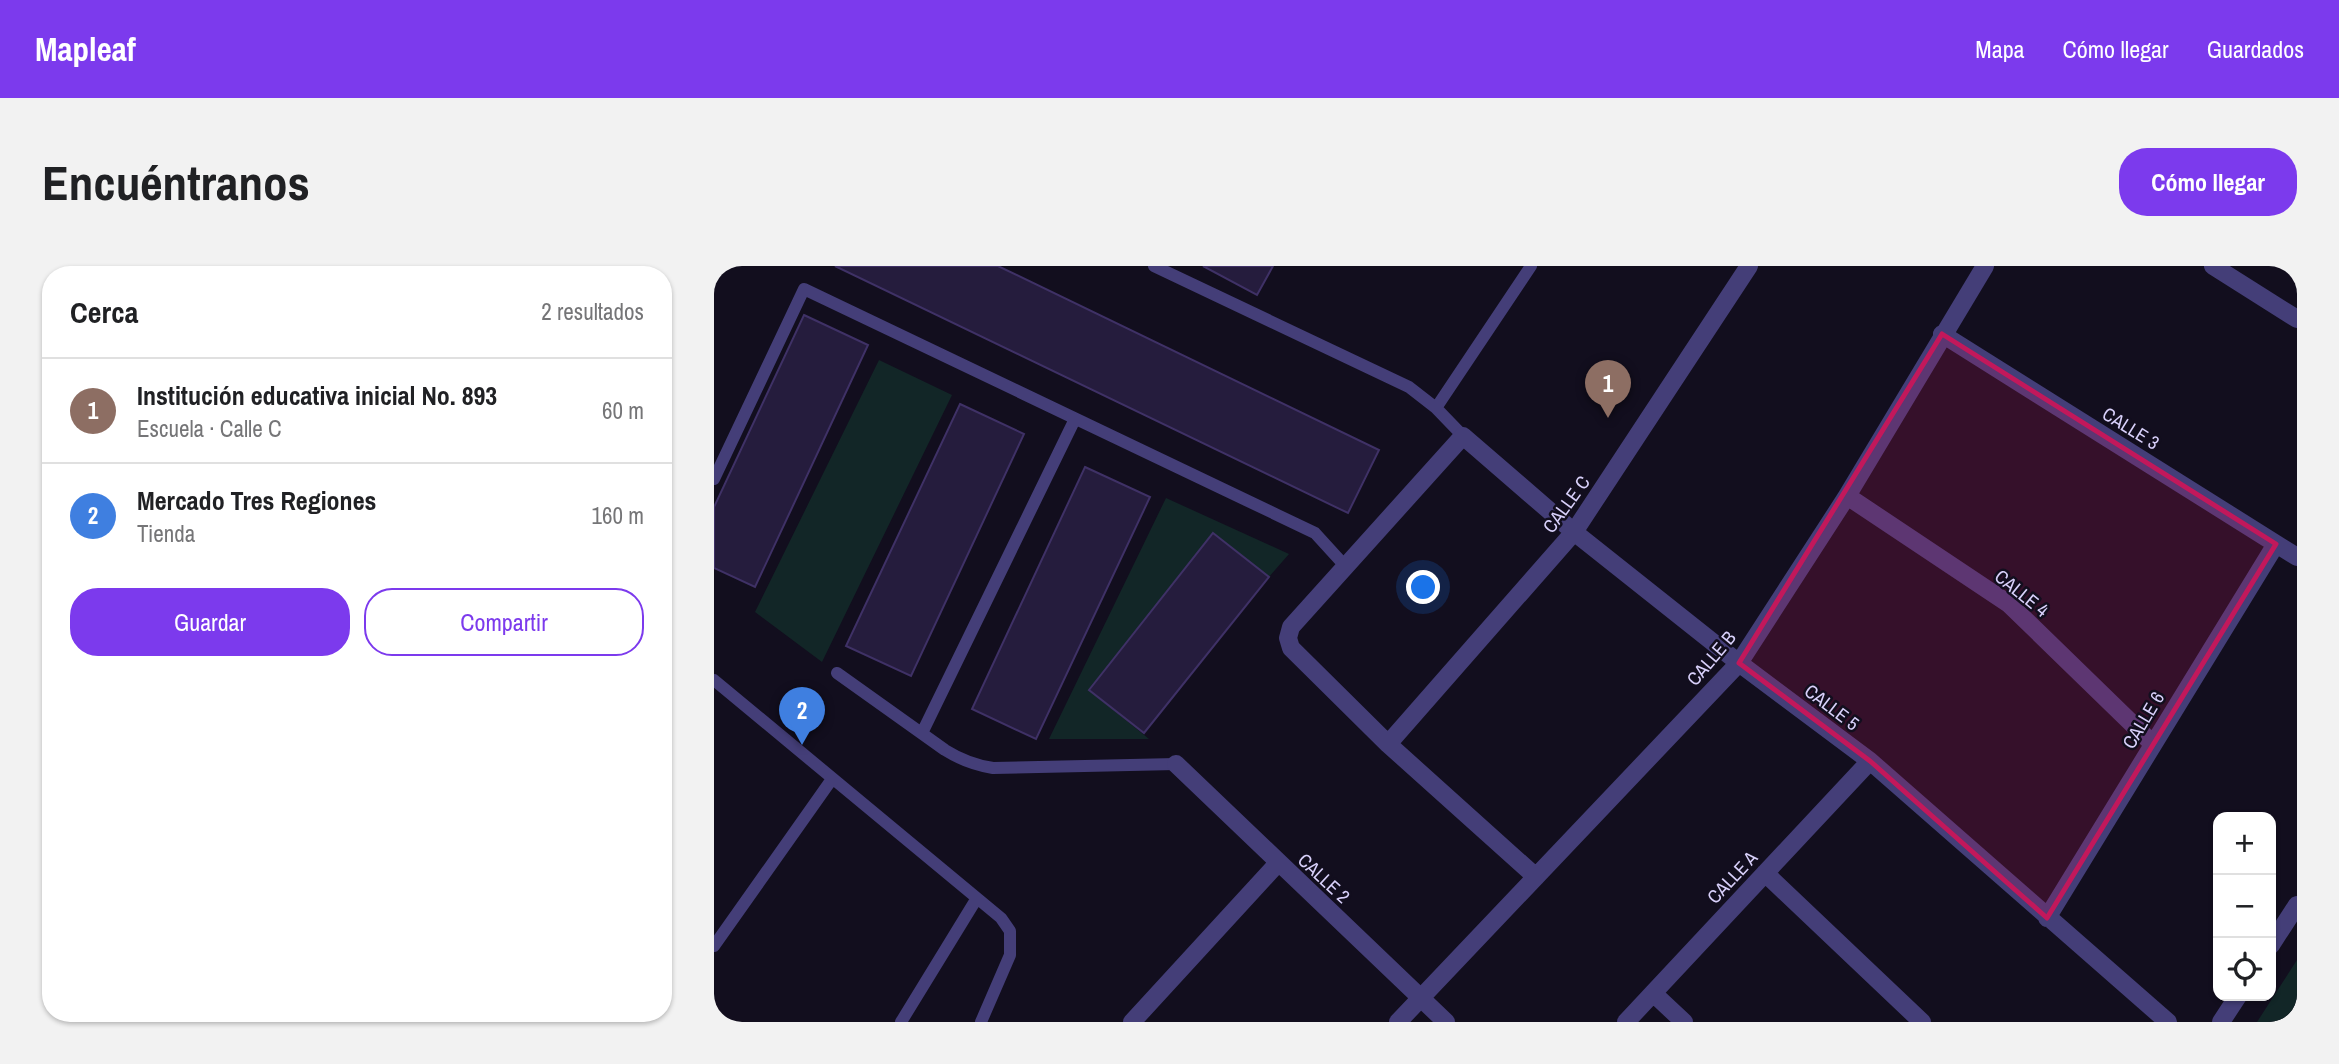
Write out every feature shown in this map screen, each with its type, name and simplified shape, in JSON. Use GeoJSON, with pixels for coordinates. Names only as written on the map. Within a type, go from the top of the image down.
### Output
{"type":"FeatureCollection","features":[{"type":"Feature","properties":{"kind":"street","name":"CALLE C"},"geometry":{"type":"LineString","coordinates":[[1388,744],[1574,532],[1749,266]]}},
{"type":"Feature","properties":{"kind":"street","name":"CALLE B"},"geometry":{"type":"LineString","coordinates":[[1398,1022],[1739,663],[1847,496],[1985,266]]}},
{"type":"Feature","properties":{"kind":"street"},"geometry":{"type":"LineString","coordinates":[[2213,266],[2297,319]]}},
{"type":"Feature","properties":{"kind":"street","name":"CALLE 3"},"geometry":{"type":"LineString","coordinates":[[1942,334],[2297,557]]}},
{"type":"Feature","properties":{"kind":"street","name":"CALLE 5"},"geometry":{"type":"LineString","coordinates":[[1462,436],[1574,532],[1739,663],[1870,761],[2168,1022]]}},
{"type":"Feature","properties":{"kind":"street"},"geometry":{"type":"LineString","coordinates":[[1462,436],[1291,628],[1288,638],[1291,648],[1388,744],[1536,877]]}},
{"type":"Feature","properties":{"kind":"street","name":"CALLE 4"},"geometry":{"type":"LineString","coordinates":[[1847,496],[2009,604],[2153,744]]}},
{"type":"Feature","properties":{"kind":"street","name":"CALLE 6"},"geometry":{"type":"LineString","coordinates":[[2047,918],[2276,544]]}},
{"type":"Feature","properties":{"kind":"street","name":"CALLE A"},"geometry":{"type":"LineString","coordinates":[[1626,1022],[1870,761]]}},
{"type":"Feature","properties":{"kind":"street","name":"CALLE 2"},"geometry":{"type":"LineString","coordinates":[[1176,764],[1446,1022]]}},
{"type":"Feature","properties":{"kind":"street"},"geometry":{"type":"LineString","coordinates":[[1132,1022],[1278,863]]}},
{"type":"Feature","properties":{"kind":"street"},"geometry":{"type":"LineString","coordinates":[[1765,873],[1922,1022]]}},
{"type":"Feature","properties":{"kind":"street"},"geometry":{"type":"LineString","coordinates":[[2276,938],[2297,905]]}},
{"type":"Feature","properties":{"kind":"street"},"geometry":{"type":"LineString","coordinates":[[1653,993],[1684,1022]]}},
{"type":"Feature","properties":{"kind":"street"},"geometry":{"type":"LineString","coordinates":[[2221,1022],[2235,1001]]}},
{"type":"Feature","properties":{"kind":"lane"},"geometry":{"type":"LineString","coordinates":[[1154,266],[1409,387],[1436,408],[1462,436]]}},
{"type":"Feature","properties":{"kind":"lane"},"geometry":{"type":"LineString","coordinates":[[1436,408],[1531,266]]}},
{"type":"Feature","properties":{"kind":"lane"},"geometry":{"type":"LineString","coordinates":[[714,479],[804,289],[1315,533],[1346,567]]}},
{"type":"Feature","properties":{"kind":"lane"},"geometry":{"type":"LineString","coordinates":[[922,733],[1075,419]]}},
{"type":"Feature","properties":{"kind":"lane"},"geometry":{"type":"LineString","coordinates":[[838,673],[961,760],[993,768],[1176,764]]}},
{"type":"Feature","properties":{"kind":"lane"},"geometry":{"type":"LineString","coordinates":[[714,680],[1001,918],[1010,931],[1010,955],[981,1022]]}},
{"type":"Feature","properties":{"kind":"lane"},"geometry":{"type":"LineString","coordinates":[[714,946],[832,779]]}},
{"type":"Feature","properties":{"kind":"lane"},"geometry":{"type":"LineString","coordinates":[[901,1022],[977,898]]}},
{"type":"Feature","properties":{"kind":"highlighted area"},"geometry":{"type":"Polygon","coordinates":[[[1942,334],[2276,544],[2047,918],[1870,761],[1739,663],[1942,334]]]}},
{"type":"Feature","properties":{"kind":"green space"},"geometry":{"type":"Polygon","coordinates":[[[879,360],[952,395],[822,662],[755,612],[879,360]]]}},
{"type":"Feature","properties":{"kind":"green space"},"geometry":{"type":"Polygon","coordinates":[[[1166,498],[1289,554],[1269,577],[1213,533],[1089,690],[1149,739],[1049,739],[1166,498]]]}},
{"type":"Feature","properties":{"kind":"green space"},"geometry":{"type":"Polygon","coordinates":[[[2297,960],[2297,1022],[2257,1022],[2271,1001],[2276,1001],[2276,993],[2297,960]]]}},
{"type":"Feature","properties":{"kind":"building"},"geometry":{"type":"Polygon","coordinates":[[[835,266],[998,266],[1379,450],[1348,513],[835,266]]]}},
{"type":"Feature","properties":{"kind":"building"},"geometry":{"type":"Polygon","coordinates":[[[1203,266],[1273,266],[1257,295],[1203,266]]]}},
{"type":"Feature","properties":{"kind":"building"},"geometry":{"type":"Polygon","coordinates":[[[804,315],[868,345],[755,587],[714,568],[714,507],[804,315]]]}},
{"type":"Feature","properties":{"kind":"building"},"geometry":{"type":"Polygon","coordinates":[[[960,404],[1024,434],[911,676],[846,646],[960,404]]]}},
{"type":"Feature","properties":{"kind":"building"},"geometry":{"type":"Polygon","coordinates":[[[1085,467],[1150,497],[1036,739],[972,709],[1085,467]]]}},
{"type":"Feature","properties":{"kind":"building"},"geometry":{"type":"Polygon","coordinates":[[[1213,533],[1269,577],[1144,733],[1089,690],[1213,533]]]}},
{"type":"Feature","properties":{"kind":"place","name":"Institución educativa inicial No. 893"},"geometry":{"type":"Point","coordinates":[1608,418]}},
{"type":"Feature","properties":{"kind":"place","name":"Mercado Tres Regiones"},"geometry":{"type":"Point","coordinates":[802,745]}}]}
